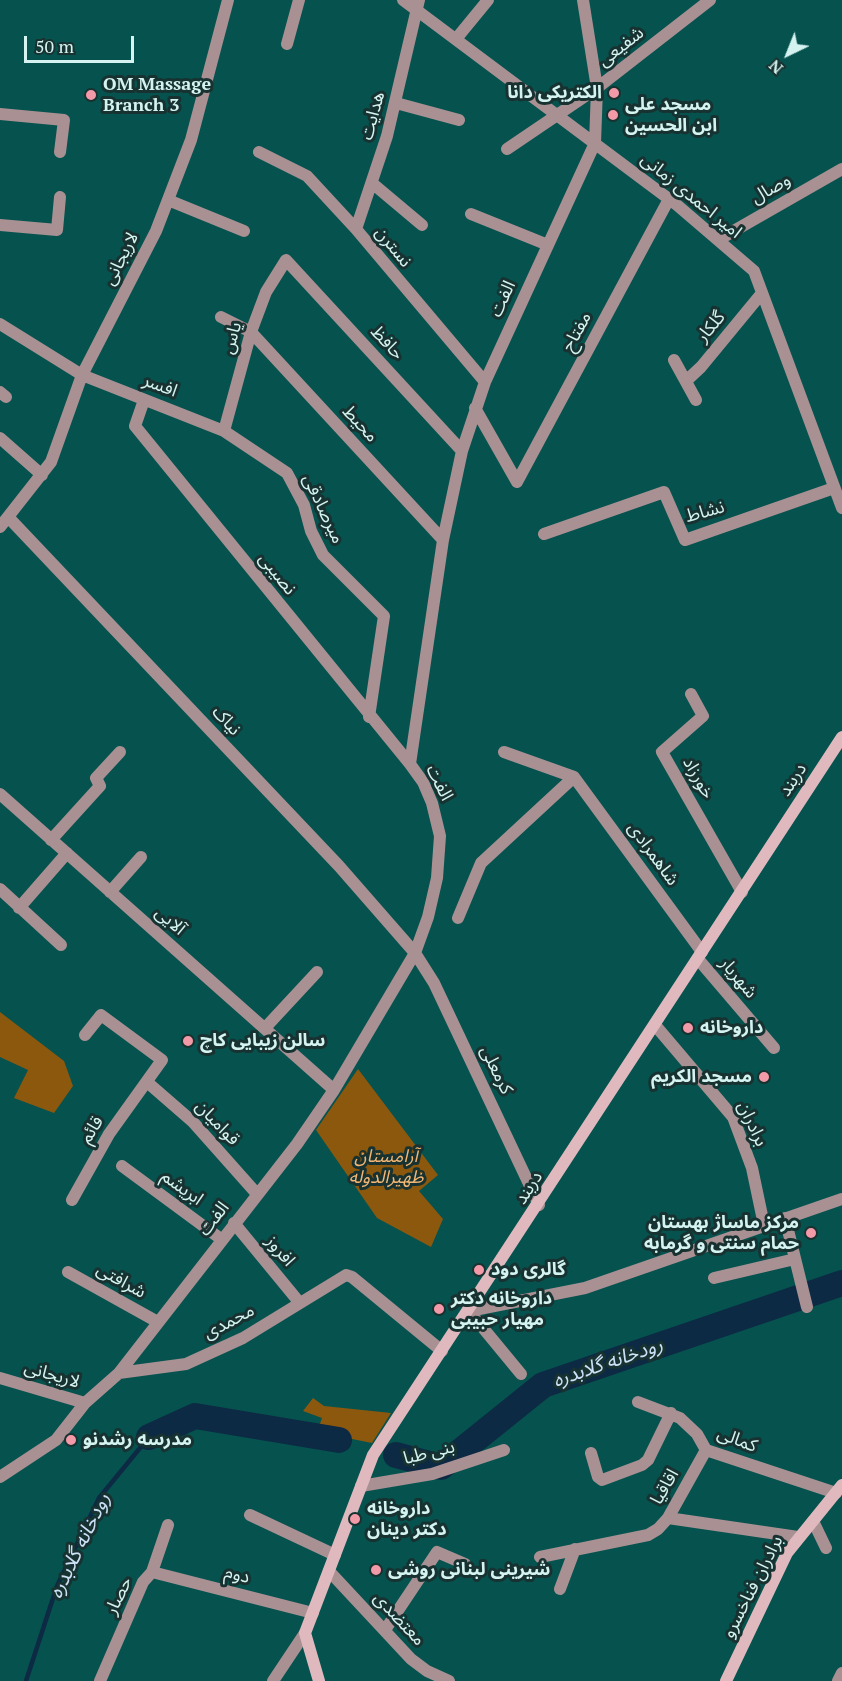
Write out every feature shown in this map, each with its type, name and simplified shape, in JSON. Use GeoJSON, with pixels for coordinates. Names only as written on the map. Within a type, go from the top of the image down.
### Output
{"type":"FeatureCollection","features":[{"type":"Feature","properties":{"kind":"main road","name":"دربند"},"geometry":{"type":"LineString","coordinates":[[305,1633],[374,1455],[539,1206],[842,737]]}},
{"type":"Feature","properties":{"kind":"main road","name":"برادران فناخسرو"},"geometry":{"type":"LineString","coordinates":[[726,1681],[787,1553],[839,1489]]}},
{"type":"Feature","properties":{"kind":"main road"},"geometry":{"type":"LineString","coordinates":[[305,1633],[319,1681]]}},
{"type":"Feature","properties":{"kind":"street","name":"لاریجانی"},"geometry":{"type":"LineString","coordinates":[[4,522],[51,462],[82,375],[156,231],[191,140],[228,0]]}},
{"type":"Feature","properties":{"kind":"street"},"geometry":{"type":"LineString","coordinates":[[287,44],[299,0]]}},
{"type":"Feature","properties":{"kind":"street","name":"امیر احمدی زمانی"},"geometry":{"type":"LineString","coordinates":[[403,0],[418,4],[456,39],[556,117],[595,142],[669,199],[753,271],[842,508]]}},
{"type":"Feature","properties":{"kind":"street"},"geometry":{"type":"LineString","coordinates":[[456,39],[488,0]]}},
{"type":"Feature","properties":{"kind":"street"},"geometry":{"type":"LineString","coordinates":[[507,149],[597,88],[583,0]]}},
{"type":"Feature","properties":{"kind":"street","name":"شفیعی"},"geometry":{"type":"LineString","coordinates":[[595,142],[597,88],[710,0]]}},
{"type":"Feature","properties":{"kind":"street","name":"هدایت"},"geometry":{"type":"LineString","coordinates":[[357,230],[396,103],[418,4]]}},
{"type":"Feature","properties":{"kind":"street"},"geometry":{"type":"LineString","coordinates":[[396,103],[459,120]]}},
{"type":"Feature","properties":{"kind":"street"},"geometry":{"type":"LineString","coordinates":[[0,114],[64,120],[60,152]]}},
{"type":"Feature","properties":{"kind":"street","name":"الفت"},"geometry":{"type":"LineString","coordinates":[[119,1372],[156,1321],[257,1194],[334,1090],[415,953],[428,917],[437,878],[440,836],[432,803],[423,782],[410,764],[443,540],[462,451],[485,382],[595,142]]}},
{"type":"Feature","properties":{"kind":"street","name":"نسترن"},"geometry":{"type":"LineString","coordinates":[[259,152],[307,176],[357,230],[485,382]]}},
{"type":"Feature","properties":{"kind":"street","name":"وصال"},"geometry":{"type":"LineString","coordinates":[[718,240],[842,169]]}},
{"type":"Feature","properties":{"kind":"street"},"geometry":{"type":"LineString","coordinates":[[372,183],[422,225]]}},
{"type":"Feature","properties":{"kind":"street"},"geometry":{"type":"LineString","coordinates":[[0,225],[57,230],[60,197]]}},
{"type":"Feature","properties":{"kind":"street","name":"مفتاح"},"geometry":{"type":"LineString","coordinates":[[475,408],[517,482],[669,199]]}},
{"type":"Feature","properties":{"kind":"street"},"geometry":{"type":"LineString","coordinates":[[168,200],[244,231]]}},
{"type":"Feature","properties":{"kind":"street"},"geometry":{"type":"LineString","coordinates":[[471,214],[548,245]]}},
{"type":"Feature","properties":{"kind":"street","name":"یاس"},"geometry":{"type":"LineString","coordinates":[[224,431],[251,332],[266,292],[286,260]]}},
{"type":"Feature","properties":{"kind":"street","name":"حافظ"},"geometry":{"type":"LineString","coordinates":[[286,260],[462,451]]}},
{"type":"Feature","properties":{"kind":"street","name":"گلکار"},"geometry":{"type":"LineString","coordinates":[[686,381],[708,359],[762,293]]}},
{"type":"Feature","properties":{"kind":"street"},"geometry":{"type":"LineString","coordinates":[[221,317],[251,332]]}},
{"type":"Feature","properties":{"kind":"street","name":"افسر"},"geometry":{"type":"LineString","coordinates":[[0,324],[82,375],[224,431]]}},
{"type":"Feature","properties":{"kind":"street","name":"محیط"},"geometry":{"type":"LineString","coordinates":[[251,332],[443,540]]}},
{"type":"Feature","properties":{"kind":"street"},"geometry":{"type":"LineString","coordinates":[[674,360],[696,400]]}},
{"type":"Feature","properties":{"kind":"street","name":"نصیبی"},"geometry":{"type":"LineString","coordinates":[[144,400],[135,426],[369,717],[410,764]]}},
{"type":"Feature","properties":{"kind":"street","name":"میرصادقی"},"geometry":{"type":"LineString","coordinates":[[224,431],[287,473],[304,506],[310,531],[323,555],[384,616],[369,717]]}},
{"type":"Feature","properties":{"kind":"street"},"geometry":{"type":"LineString","coordinates":[[0,438],[42,475]]}},
{"type":"Feature","properties":{"kind":"street","name":"نشاط"},"geometry":{"type":"LineString","coordinates":[[544,534],[664,492],[686,540],[834,488]]}},
{"type":"Feature","properties":{"kind":"street","name":"نیاک"},"geometry":{"type":"LineString","coordinates":[[4,522],[339,866],[415,953]]}},
{"type":"Feature","properties":{"kind":"street","name":"خورزاد"},"geometry":{"type":"LineString","coordinates":[[691,694],[703,717],[662,752],[742,891]]}},
{"type":"Feature","properties":{"kind":"street"},"geometry":{"type":"LineString","coordinates":[[51,840],[100,786],[96,777],[120,752]]}},
{"type":"Feature","properties":{"kind":"street"},"geometry":{"type":"LineString","coordinates":[[458,918],[481,863],[574,777],[504,752]]}},
{"type":"Feature","properties":{"kind":"street","name":"شاهمرادی"},"geometry":{"type":"LineString","coordinates":[[574,777],[700,955]]}},
{"type":"Feature","properties":{"kind":"street","name":"آلایی"},"geometry":{"type":"LineString","coordinates":[[0,794],[334,1090]]}},
{"type":"Feature","properties":{"kind":"street"},"geometry":{"type":"LineString","coordinates":[[19,908],[67,854]]}},
{"type":"Feature","properties":{"kind":"street"},"geometry":{"type":"LineString","coordinates":[[110,892],[141,857]]}},
{"type":"Feature","properties":{"kind":"street"},"geometry":{"type":"LineString","coordinates":[[0,890],[61,945]]}},
{"type":"Feature","properties":{"kind":"street","name":"کرمعلی"},"geometry":{"type":"LineString","coordinates":[[415,953],[434,983],[539,1206]]}},
{"type":"Feature","properties":{"kind":"street","name":"شهریار"},"geometry":{"type":"LineString","coordinates":[[700,955],[774,1048]]}},
{"type":"Feature","properties":{"kind":"street"},"geometry":{"type":"LineString","coordinates":[[265,1028],[317,972]]}},
{"type":"Feature","properties":{"kind":"street","name":"قائم"},"geometry":{"type":"LineString","coordinates":[[72,1200],[109,1134],[162,1060],[101,1015],[85,1035]]}},
{"type":"Feature","properties":{"kind":"street","name":"برادران"},"geometry":{"type":"LineString","coordinates":[[655,1025],[733,1117],[752,1168],[764,1225]]}},
{"type":"Feature","properties":{"kind":"street","name":"قوامیان"},"geometry":{"type":"LineString","coordinates":[[147,1082],[193,1122],[257,1194]]}},
{"type":"Feature","properties":{"kind":"street","name":"ابریشم"},"geometry":{"type":"LineString","coordinates":[[122,1166],[221,1239]]}},
{"type":"Feature","properties":{"kind":"street"},"geometry":{"type":"LineString","coordinates":[[521,1374],[469,1311],[585,1288],[842,1199]]}},
{"type":"Feature","properties":{"kind":"street"},"geometry":{"type":"LineString","coordinates":[[784,1218],[807,1307]]}},
{"type":"Feature","properties":{"kind":"street","name":"افروز"},"geometry":{"type":"LineString","coordinates":[[234,1223],[298,1302]]}},
{"type":"Feature","properties":{"kind":"street"},"geometry":{"type":"LineString","coordinates":[[714,1278],[795,1259]]}},
{"type":"Feature","properties":{"kind":"street","name":"شرافتی"},"geometry":{"type":"LineString","coordinates":[[68,1272],[156,1321]]}},
{"type":"Feature","properties":{"kind":"street","name":"محمدی"},"geometry":{"type":"LineString","coordinates":[[119,1372],[186,1364],[243,1338],[298,1302],[346,1275],[352,1277],[442,1351]]}},
{"type":"Feature","properties":{"kind":"street","name":"لاریجانی"},"geometry":{"type":"LineString","coordinates":[[0,1378],[85,1403],[119,1372]]}},
{"type":"Feature","properties":{"kind":"street","name":"کمالی"},"geometry":{"type":"LineString","coordinates":[[638,1402],[670,1413],[688,1426],[706,1450],[839,1489]]}},
{"type":"Feature","properties":{"kind":"street"},"geometry":{"type":"LineString","coordinates":[[0,1477],[57,1440],[85,1403]]}},
{"type":"Feature","properties":{"kind":"street"},"geometry":{"type":"LineString","coordinates":[[591,1453],[600,1479],[645,1463],[670,1413]]}},
{"type":"Feature","properties":{"kind":"street","name":"بنی طبا"},"geometry":{"type":"LineString","coordinates":[[361,1486],[432,1474],[504,1449]]}},
{"type":"Feature","properties":{"kind":"street","name":"اقاقیا"},"geometry":{"type":"LineString","coordinates":[[575,1549],[648,1535],[658,1529],[668,1518],[706,1450]]}},
{"type":"Feature","properties":{"kind":"street"},"geometry":{"type":"LineString","coordinates":[[250,1515],[335,1555]]}},
{"type":"Feature","properties":{"kind":"street"},"geometry":{"type":"LineString","coordinates":[[668,1518],[798,1537]]}},
{"type":"Feature","properties":{"kind":"street"},"geometry":{"type":"LineString","coordinates":[[813,1521],[826,1548]]}},
{"type":"Feature","properties":{"kind":"street","name":"حصار"},"geometry":{"type":"LineString","coordinates":[[100,1681],[143,1582],[153,1572],[168,1526]]}},
{"type":"Feature","properties":{"kind":"street"},"geometry":{"type":"LineString","coordinates":[[540,1557],[575,1549]]}},
{"type":"Feature","properties":{"kind":"street"},"geometry":{"type":"LineString","coordinates":[[560,1589],[575,1549]]}},
{"type":"Feature","properties":{"kind":"street"},"geometry":{"type":"LineString","coordinates":[[385,1630],[437,1552],[465,1564]]}},
{"type":"Feature","properties":{"kind":"street","name":"معتضدی"},"geometry":{"type":"LineString","coordinates":[[329,1571],[419,1666],[449,1681]]}},
{"type":"Feature","properties":{"kind":"street","name":"دوم"},"geometry":{"type":"LineString","coordinates":[[153,1572],[313,1613]]}},
{"type":"Feature","properties":{"kind":"street"},"geometry":{"type":"LineString","coordinates":[[273,1681],[305,1633]]}},
{"type":"Feature","properties":{"kind":"street"},"geometry":{"type":"LineString","coordinates":[[838,1681],[842,1673]]}},
{"type":"Feature","properties":{"kind":"green space"},"geometry":{"type":"Polygon","coordinates":[[[0,1012],[64,1061],[73,1086],[54,1113],[14,1098],[28,1070],[0,1057],[0,1012]]]}},
{"type":"Feature","properties":{"kind":"green space","name":"آرامستان ظهیرالدوله"},"geometry":{"type":"Polygon","coordinates":[[[358,1069],[438,1175],[419,1191],[443,1219],[431,1247],[377,1218],[316,1130],[358,1069]]]}},
{"type":"Feature","properties":{"kind":"green space"},"geometry":{"type":"Polygon","coordinates":[[[313,1398],[324,1406],[391,1413],[372,1443],[317,1432],[322,1418],[303,1411],[313,1398]]]}},
{"type":"Feature","properties":{"kind":"waterway","name":"رودخانه گلابدره"},"geometry":{"type":"LineString","coordinates":[[396,1455],[441,1467],[543,1385],[842,1283]]}},
{"type":"Feature","properties":{"kind":"waterway","name":"رودخانه گلابدره"},"geometry":{"type":"LineString","coordinates":[[149,1437],[195,1416],[339,1440]]}},
{"type":"Feature","properties":{"kind":"waterway","name":"رودخانه گلابدره"},"geometry":{"type":"LineString","coordinates":[[26,1681],[57,1586],[99,1498],[149,1437]]}},
{"type":"Feature","properties":{"kind":"place","name":"الکتریکی دانا"},"geometry":{"type":"Point","coordinates":[614,93]}},
{"type":"Feature","properties":{"kind":"place","name":"OM Massage Branch 3"},"geometry":{"type":"Point","coordinates":[91,95]}},
{"type":"Feature","properties":{"kind":"place","name":"مسجد علی ابن الحسین"},"geometry":{"type":"Point","coordinates":[613,115]}},
{"type":"Feature","properties":{"kind":"place","name":"داروخانه"},"geometry":{"type":"Point","coordinates":[688,1028]}},
{"type":"Feature","properties":{"kind":"place","name":"سالن زیبایی کاچ"},"geometry":{"type":"Point","coordinates":[188,1041]}},
{"type":"Feature","properties":{"kind":"place","name":"مسجد الکریم"},"geometry":{"type":"Point","coordinates":[764,1077]}},
{"type":"Feature","properties":{"kind":"place","name":"مرکز ماساژ بهستان حمام سنتی و گرمابه"},"geometry":{"type":"Point","coordinates":[811,1233]}},
{"type":"Feature","properties":{"kind":"place","name":"گالری دود"},"geometry":{"type":"Point","coordinates":[479,1270]}},
{"type":"Feature","properties":{"kind":"place","name":"داروخانه دکتر مهیار حبیبی"},"geometry":{"type":"Point","coordinates":[439,1309]}},
{"type":"Feature","properties":{"kind":"place","name":"مدرسه رشدنو"},"geometry":{"type":"Point","coordinates":[71,1440]}},
{"type":"Feature","properties":{"kind":"place","name":"داروخانه دکتر دینان"},"geometry":{"type":"Point","coordinates":[355,1519]}},
{"type":"Feature","properties":{"kind":"place","name":"شیرینی لبنانی روشی"},"geometry":{"type":"Point","coordinates":[376,1570]}}]}
